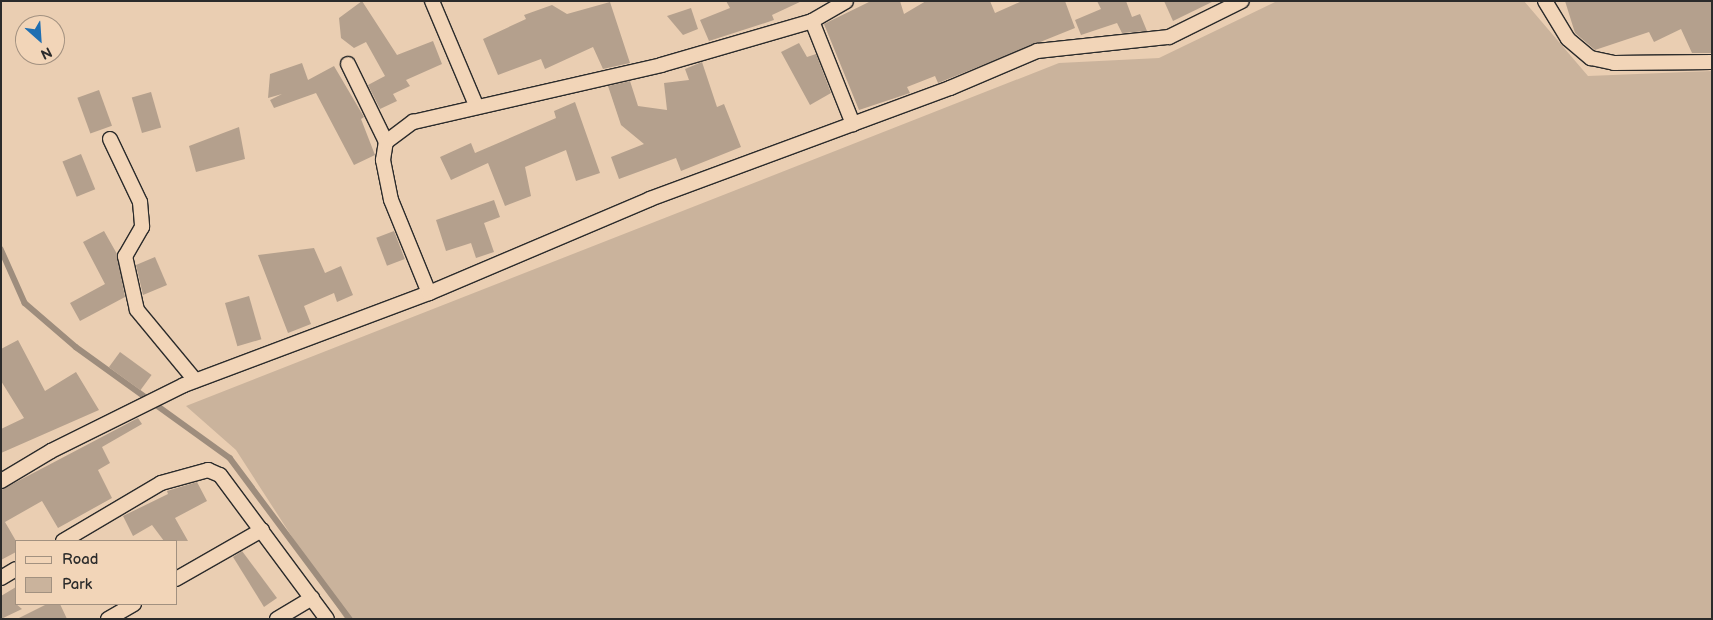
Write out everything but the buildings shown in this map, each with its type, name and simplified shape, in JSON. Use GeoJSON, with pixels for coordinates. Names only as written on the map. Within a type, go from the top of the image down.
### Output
{"type":"FeatureCollection","features":[{"type":"Feature","properties":{"kind":"street"},"geometry":{"type":"LineString","coordinates":[[432,1],[476,104]]}},
{"type":"Feature","properties":{"kind":"street"},"geometry":{"type":"LineString","coordinates":[[386,142],[413,122],[476,104],[661,65],[812,22],[846,1]]}},
{"type":"Feature","properties":{"kind":"street"},"geometry":{"type":"LineString","coordinates":[[1,480],[109,420],[189,382],[429,293],[650,199],[853,124],[1037,51],[1169,36],[1242,1]]}},
{"type":"Feature","properties":{"kind":"street"},"geometry":{"type":"LineString","coordinates":[[1545,1],[1568,39],[1591,58],[1614,62],[1712,62]]}},
{"type":"Feature","properties":{"kind":"street"},"geometry":{"type":"LineString","coordinates":[[812,22],[853,124]]}},
{"type":"Feature","properties":{"kind":"street"},"geometry":{"type":"LineString","coordinates":[[348,64],[386,142],[383,160],[391,200],[429,293]]}},
{"type":"Feature","properties":{"kind":"street"},"geometry":{"type":"LineString","coordinates":[[110,139],[140,202],[142,227],[125,256],[136,310],[189,382]]}},
{"type":"Feature","properties":{"kind":"street"},"geometry":{"type":"LineString","coordinates":[[65,540],[162,483],[195,470],[220,475],[327,619]]}},
{"type":"Feature","properties":{"kind":"street"},"geometry":{"type":"LineString","coordinates":[[178,578],[262,530]]}},
{"type":"Feature","properties":{"kind":"street"},"geometry":{"type":"LineString","coordinates":[[1,578],[15,570]]}},
{"type":"Feature","properties":{"kind":"street"},"geometry":{"type":"LineString","coordinates":[[278,619],[312,598]]}},
{"type":"Feature","properties":{"kind":"street"},"geometry":{"type":"LineString","coordinates":[[108,619],[132,605]]}},
{"type":"Feature","properties":{"kind":"green space"},"geometry":{"type":"Polygon","coordinates":[[[1277,1],[1524,1],[1588,76],[1712,71],[1712,619],[345,619],[236,450],[186,406],[1059,63],[1159,58],[1277,1]]]}},
{"type":"Feature","properties":{"kind":"waterway"},"geometry":{"type":"LineString","coordinates":[[1,249],[25,303],[76,347],[230,458],[350,619]]}}]}
